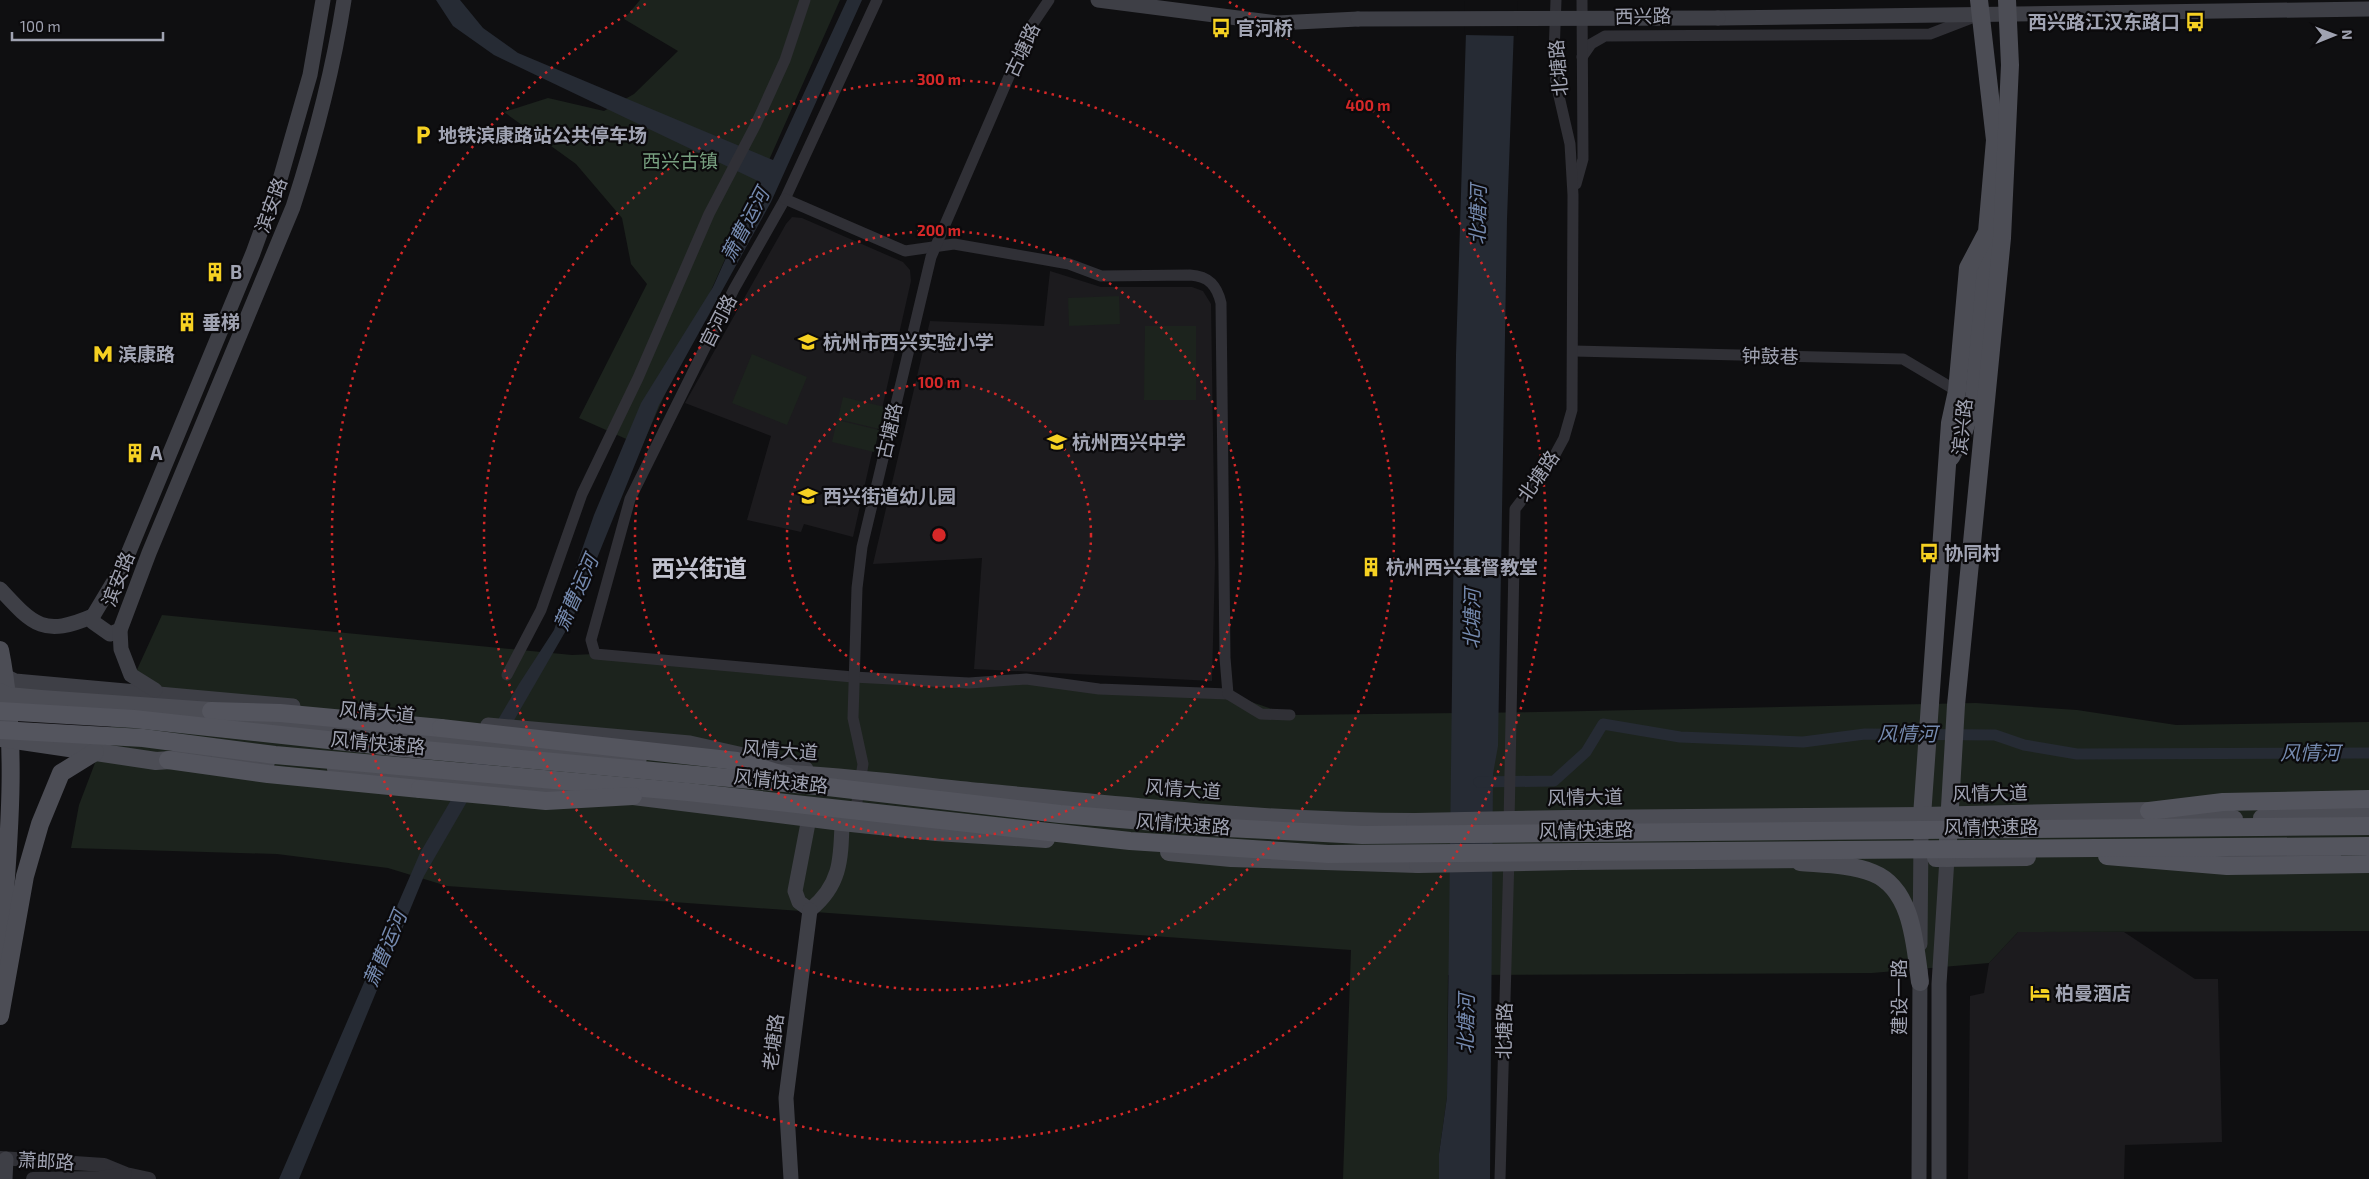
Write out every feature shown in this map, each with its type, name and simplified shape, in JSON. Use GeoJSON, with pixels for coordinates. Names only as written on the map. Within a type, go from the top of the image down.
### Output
{"type":"FeatureCollection","features":[{"type":"Feature","properties":{"kind":"highway","name":"风情快速路"},"geometry":{"type":"LineString","coordinates":[[3,695],[134,719],[402,748],[832,782],[1069,815],[1217,827],[1362,835],[2369,826]]}},
{"type":"Feature","properties":{"kind":"highway"},"geometry":{"type":"LineString","coordinates":[[211,711],[280,713],[441,728],[737,761],[832,782]]}},
{"type":"Feature","properties":{"kind":"highway","name":"风情快速路"},"geometry":{"type":"LineString","coordinates":[[3,735],[143,738],[275,755],[688,792],[1130,841],[1328,854],[2369,846]]}},
{"type":"Feature","properties":{"kind":"highway"},"geometry":{"type":"LineString","coordinates":[[168,760],[268,774],[424,784],[546,802],[688,792]]}},
{"type":"Feature","properties":{"kind":"highway"},"geometry":{"type":"LineString","coordinates":[[2149,811],[2223,802],[2363,799]]}},
{"type":"Feature","properties":{"kind":"highway"},"geometry":{"type":"LineString","coordinates":[[2107,856],[2227,866],[2369,864]]}},
{"type":"Feature","properties":{"kind":"main road","name":"滨安路"},"geometry":{"type":"LineString","coordinates":[[323,0],[310,74],[280,176],[253,253],[123,566],[94,616],[93,622],[110,634],[120,630],[149,553],[292,207],[309,158],[329,84],[344,0]]}},
{"type":"Feature","properties":{"kind":"main road","name":"西兴路"},"geometry":{"type":"LineString","coordinates":[[1098,0],[1277,23],[1358,19],[1718,18],[1979,7],[2369,9]]}},
{"type":"Feature","properties":{"kind":"main road","name":"滨兴路"},"geometry":{"type":"LineString","coordinates":[[1922,816],[1931,706],[1932,650],[1950,423],[1957,391],[1968,268],[1987,232],[1995,140],[1979,7]]}},
{"type":"Feature","properties":{"kind":"main road","name":"滨兴路"},"geometry":{"type":"LineString","coordinates":[[1947,858],[1956,705],[2002,238],[2010,65],[2007,8]]}},
{"type":"Feature","properties":{"kind":"main road"},"geometry":{"type":"LineString","coordinates":[[1946,468],[1964,431],[1974,398],[1987,232]]}},
{"type":"Feature","properties":{"kind":"main road"},"geometry":{"type":"LineString","coordinates":[[0,589],[21,612],[36,624],[64,626],[94,616]]}},
{"type":"Feature","properties":{"kind":"main road"},"geometry":{"type":"LineString","coordinates":[[120,630],[121,649],[131,675],[162,693]]}},
{"type":"Feature","properties":{"kind":"main road"},"geometry":{"type":"LineString","coordinates":[[0,650],[8,826],[0,959]]}},
{"type":"Feature","properties":{"kind":"main road"},"geometry":{"type":"LineString","coordinates":[[3,695],[15,681],[690,743],[832,782]]}},
{"type":"Feature","properties":{"kind":"main road","name":"风情大道"},"geometry":{"type":"LineString","coordinates":[[3,695],[211,711],[280,726],[511,745],[716,765],[751,772],[832,782],[862,780],[1162,810],[1354,822],[1569,818],[1922,816],[2149,811],[2216,819],[2369,816]]}},
{"type":"Feature","properties":{"kind":"main road"},"geometry":{"type":"LineString","coordinates":[[3,735],[95,752],[156,761],[168,760]]}},
{"type":"Feature","properties":{"kind":"main road"},"geometry":{"type":"LineString","coordinates":[[0,1016],[25,876],[40,824],[60,773],[95,752]]}},
{"type":"Feature","properties":{"kind":"main road"},"geometry":{"type":"LineString","coordinates":[[424,784],[492,783],[544,790],[656,798],[936,832],[1099,844],[1231,858],[1418,864],[2107,856],[2369,856]]}},
{"type":"Feature","properties":{"kind":"main road","name":"建设一路"},"geometry":{"type":"LineString","coordinates":[[1919,1179],[1920,858],[1922,816]]}},
{"type":"Feature","properties":{"kind":"main road"},"geometry":{"type":"LineString","coordinates":[[810,818],[795,891],[799,902],[810,910],[825,898],[834,882],[840,860],[842,822]]}},
{"type":"Feature","properties":{"kind":"main road"},"geometry":{"type":"LineString","coordinates":[[1939,1179],[1939,984],[1947,858]]}},
{"type":"Feature","properties":{"kind":"main road"},"geometry":{"type":"LineString","coordinates":[[1780,860],[1855,868],[1875,874],[1891,887],[1906,905],[1920,982]]}},
{"type":"Feature","properties":{"kind":"main road","name":"老塘路"},"geometry":{"type":"LineString","coordinates":[[790,1179],[786,1098],[810,910]]}},
{"type":"Feature","properties":{"kind":"main road"},"geometry":{"type":"LineString","coordinates":[[3,1159],[5,1179]]}},
{"type":"Feature","properties":{"kind":"street"},"geometry":{"type":"LineString","coordinates":[[507,675],[541,610],[582,494],[638,378],[709,214],[755,126],[786,60],[805,0]]}},
{"type":"Feature","properties":{"kind":"street","name":"官河路"},"geometry":{"type":"LineString","coordinates":[[853,677],[595,654],[591,640],[630,499],[734,290],[785,199],[877,0]]}},
{"type":"Feature","properties":{"kind":"street","name":"古塘路"},"geometry":{"type":"LineString","coordinates":[[842,822],[856,808],[862,780],[863,764],[853,718],[853,677],[857,588],[862,547],[929,266],[1030,28],[1049,0]]}},
{"type":"Feature","properties":{"kind":"street","name":"北塘路"},"geometry":{"type":"LineString","coordinates":[[1500,1179],[1515,509],[1551,462],[1564,438],[1572,410],[1574,351],[1573,195],[1570,144],[1556,83],[1554,54],[1556,0]]}},
{"type":"Feature","properties":{"kind":"street","name":"北塘路"},"geometry":{"type":"LineString","coordinates":[[1573,195],[1583,160],[1582,0]]}},
{"type":"Feature","properties":{"kind":"street","name":"西兴路"},"geometry":{"type":"LineString","coordinates":[[1582,57],[1591,44],[1605,36],[1930,34],[1979,7]]}},
{"type":"Feature","properties":{"kind":"street"},"geometry":{"type":"LineString","coordinates":[[785,199],[905,251],[954,244],[1069,264],[1101,276],[1202,276],[1212,282],[1222,303],[1225,658],[1228,694]]}},
{"type":"Feature","properties":{"kind":"street","name":"钟鼓巷"},"geometry":{"type":"LineString","coordinates":[[1574,351],[1903,359],[1957,391]]}},
{"type":"Feature","properties":{"kind":"street"},"geometry":{"type":"LineString","coordinates":[[853,677],[968,683],[1026,679],[1099,689],[1228,694],[1261,714],[1290,715]]}},
{"type":"Feature","properties":{"kind":"street","name":"萧邮路"},"geometry":{"type":"LineString","coordinates":[[3,1159],[104,1165],[125,1177],[149,1179]]}},
{"type":"Feature","properties":{"kind":"street"},"geometry":{"type":"LineString","coordinates":[[33,1179],[125,1177]]}},
{"type":"Feature","properties":{"kind":"shaded area","name":"杭州市西兴实验小学"},"geometry":{"type":"Polygon","coordinates":[[[792,217],[802,218],[903,262],[910,270],[911,281],[853,537],[804,524],[801,532],[747,520],[771,436],[685,403],[786,224],[792,217]]]}},
{"type":"Feature","properties":{"kind":"shaded area","name":"杭州西兴中学"},"geometry":{"type":"Polygon","coordinates":[[[1050,271],[1101,287],[1192,287],[1203,291],[1211,304],[1215,563],[1212,681],[974,669],[982,558],[873,564],[930,321],[1044,326],[1050,271]]]}},
{"type":"Feature","properties":{"kind":"shaded area"},"geometry":{"type":"Polygon","coordinates":[[[2018,932],[2124,932],[2195,979],[2218,979],[2222,1142],[2125,1145],[2124,1179],[1968,1179],[1970,996],[1984,993],[1989,963],[2018,932]]]}},
{"type":"Feature","properties":{"kind":"green space","name":"西兴古镇"},"geometry":{"type":"Polygon","coordinates":[[[640,0],[840,0],[642,446],[579,418],[647,284],[631,264],[622,218],[576,164],[504,112],[548,98],[604,111],[634,94],[678,51],[624,19],[640,0]]]}},
{"type":"Feature","properties":{"kind":"green space"},"geometry":{"type":"Polygon","coordinates":[[[1119,296],[1120,324],[1069,326],[1068,298],[1119,296]]]}},
{"type":"Feature","properties":{"kind":"green space"},"geometry":{"type":"Polygon","coordinates":[[[1145,326],[1196,326],[1196,400],[1144,400],[1145,326]]]}},
{"type":"Feature","properties":{"kind":"green space"},"geometry":{"type":"Polygon","coordinates":[[[752,354],[807,377],[787,425],[732,403],[752,354]]]}},
{"type":"Feature","properties":{"kind":"green space"},"geometry":{"type":"Polygon","coordinates":[[[843,397],[885,407],[879,429],[838,419],[843,397]]]}},
{"type":"Feature","properties":{"kind":"green space"},"geometry":{"type":"Polygon","coordinates":[[[837,420],[879,430],[874,452],[832,442],[837,420]]]}},
{"type":"Feature","properties":{"kind":"green space"},"geometry":{"type":"Polygon","coordinates":[[[162,615],[572,655],[595,654],[853,677],[1026,679],[1228,694],[1290,715],[1976,703],[2077,710],[2176,725],[2369,722],[2369,931],[2018,932],[1989,963],[1872,973],[1448,975],[1447,1097],[1439,1154],[1439,1179],[1343,1179],[1351,950],[447,886],[388,868],[277,854],[71,848],[79,805],[98,755],[162,615]]]}},
{"type":"Feature","properties":{"kind":"water","name":"萧曹运河"},"geometry":{"type":"Polygon","coordinates":[[[436,0],[460,0],[483,28],[518,53],[773,160],[847,0],[862,0],[771,202],[659,405],[572,620],[424,876],[299,1179],[279,1179],[420,853],[519,684],[554,630],[594,515],[641,403],[713,287],[760,182],[494,55],[453,26],[436,0]]]}},
{"type":"Feature","properties":{"kind":"water","name":"北塘河"},"geometry":{"type":"Polygon","coordinates":[[[1467,0],[1515,0],[1507,219],[1498,746],[1493,774],[1490,1179],[1439,1179],[1439,1154],[1447,1097],[1456,355],[1467,0]]]}},
{"type":"Feature","properties":{"kind":"pier"},"geometry":{"type":"Polygon","coordinates":[[[1465,0],[1518,0],[1517,36],[1464,35],[1465,0]]]}},
{"type":"Feature","properties":{"kind":"waterway","name":"风情河"},"geometry":{"type":"LineString","coordinates":[[1479,782],[1554,781],[1586,752],[1603,724],[1680,737],[1803,742],[1865,734],[1995,735],[2024,745],[2077,754],[2369,753]]}},
{"type":"Feature","properties":{"kind":"place","name":"西兴路江汉东路口"},"geometry":{"type":"Point","coordinates":[2195,22]}},
{"type":"Feature","properties":{"kind":"place","name":"官河桥"},"geometry":{"type":"Point","coordinates":[1221,28]}},
{"type":"Feature","properties":{"kind":"place","name":"地铁滨康路站公共停车场"},"geometry":{"type":"Point","coordinates":[423,135]}},
{"type":"Feature","properties":{"kind":"place","name":"B"},"geometry":{"type":"Point","coordinates":[215,272]}},
{"type":"Feature","properties":{"kind":"place","name":"垂梯"},"geometry":{"type":"Point","coordinates":[187,322]}},
{"type":"Feature","properties":{"kind":"place","name":"杭州市西兴实验小学"},"geometry":{"type":"Point","coordinates":[808,342]}},
{"type":"Feature","properties":{"kind":"place","name":"滨康路"},"geometry":{"type":"Point","coordinates":[103,354]}},
{"type":"Feature","properties":{"kind":"place","name":"杭州西兴中学"},"geometry":{"type":"Point","coordinates":[1057,442]}},
{"type":"Feature","properties":{"kind":"place","name":"A"},"geometry":{"type":"Point","coordinates":[135,453]}},
{"type":"Feature","properties":{"kind":"place","name":"西兴街道幼儿园"},"geometry":{"type":"Point","coordinates":[808,496]}},
{"type":"Feature","properties":{"kind":"place","name":"协同村"},"geometry":{"type":"Point","coordinates":[1929,553]}},
{"type":"Feature","properties":{"kind":"place","name":"杭州西兴基督教堂"},"geometry":{"type":"Point","coordinates":[1371,567]}},
{"type":"Feature","properties":{"kind":"place","name":"柏曼酒店"},"geometry":{"type":"Point","coordinates":[2040,993]}},
{"type":"Feature","properties":{"kind":"district","name":"西兴街道"},"geometry":{"type":"Point","coordinates":[699,569]}}]}
